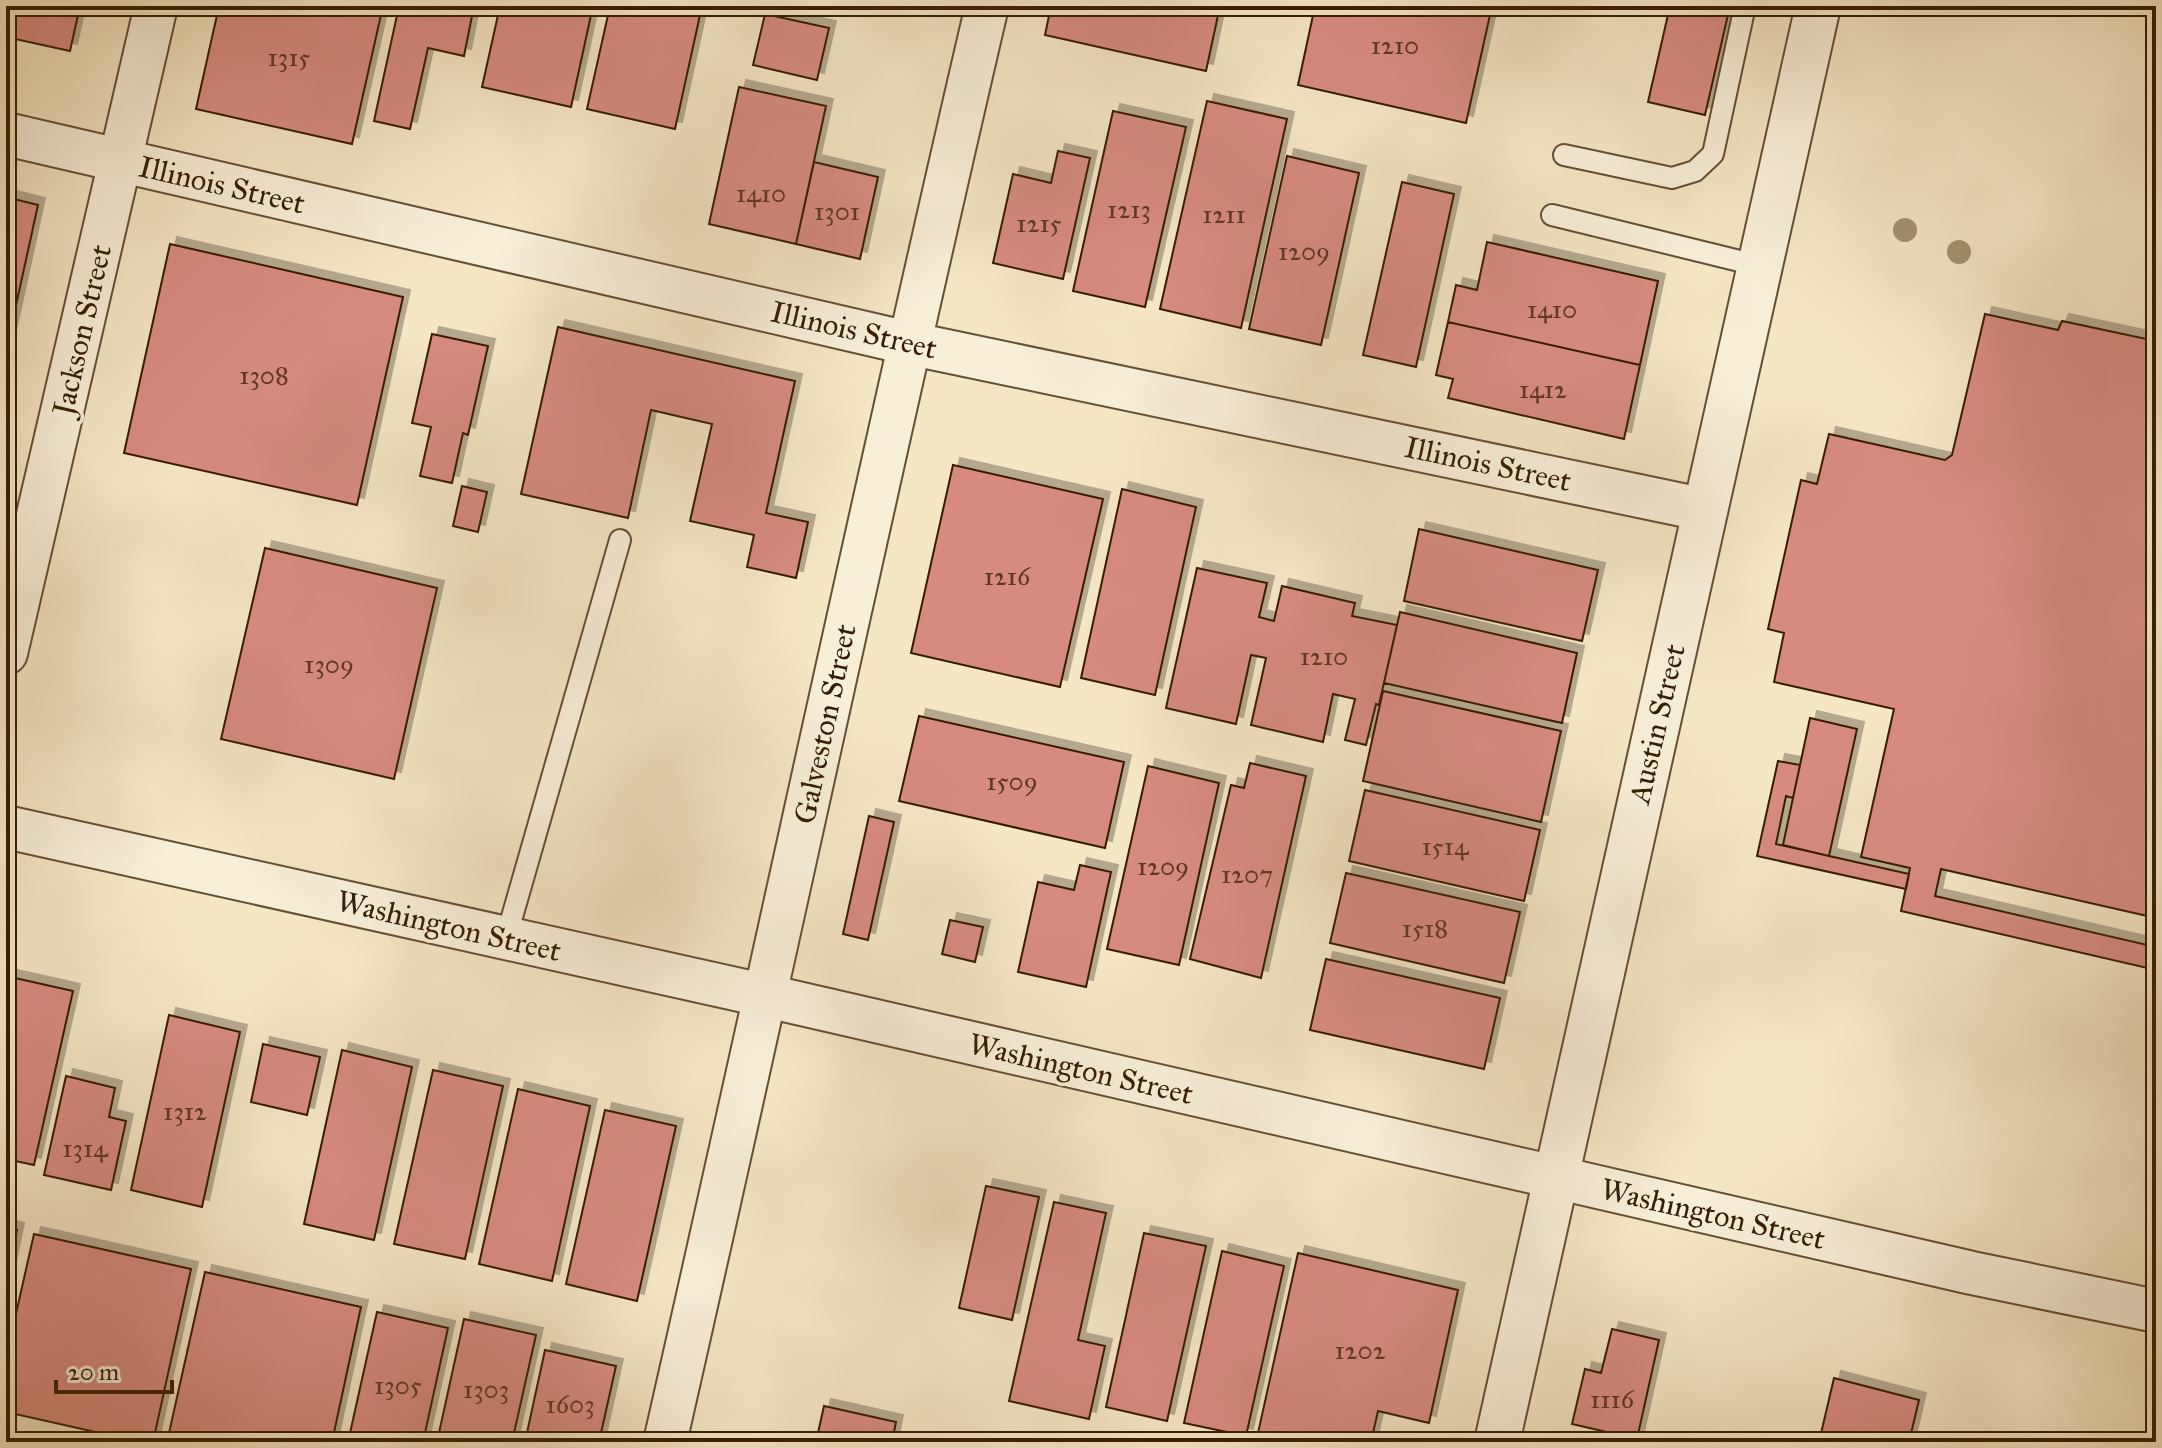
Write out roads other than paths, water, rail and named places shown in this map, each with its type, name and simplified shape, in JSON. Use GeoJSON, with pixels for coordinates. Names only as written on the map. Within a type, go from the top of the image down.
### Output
{"type":"FeatureCollection","features":[{"type":"Feature","properties":{"kind":"street","name":"Jackson Street"},"geometry":{"type":"LineString","coordinates":[[6,653],[156,6]]}},
{"type":"Feature","properties":{"kind":"street","name":"Galveston Street"},"geometry":{"type":"LineString","coordinates":[[665,1442],[767,996],[908,343],[987,6]]}},
{"type":"Feature","properties":{"kind":"street","name":"Austin Street"},"geometry":{"type":"LineString","coordinates":[[1497,1442],[1818,6]]}},
{"type":"Feature","properties":{"kind":"street","name":"Illinois Street"},"geometry":{"type":"LineString","coordinates":[[6,134],[908,343],[1706,510]]}},
{"type":"Feature","properties":{"kind":"street","name":"Washington Street"},"geometry":{"type":"LineString","coordinates":[[6,827],[767,996],[1972,1273],[2156,1311]]}},
{"type":"Feature","properties":{"kind":"lane"},"geometry":{"type":"LineString","coordinates":[[1564,155],[1672,178],[1695,171],[1713,154],[1745,6]]}},
{"type":"Feature","properties":{"kind":"lane"},"geometry":{"type":"LineString","coordinates":[[1552,215],[1760,266]]}},
{"type":"Feature","properties":{"kind":"lane"},"geometry":{"type":"LineString","coordinates":[[506,938],[620,540]]}}]}
